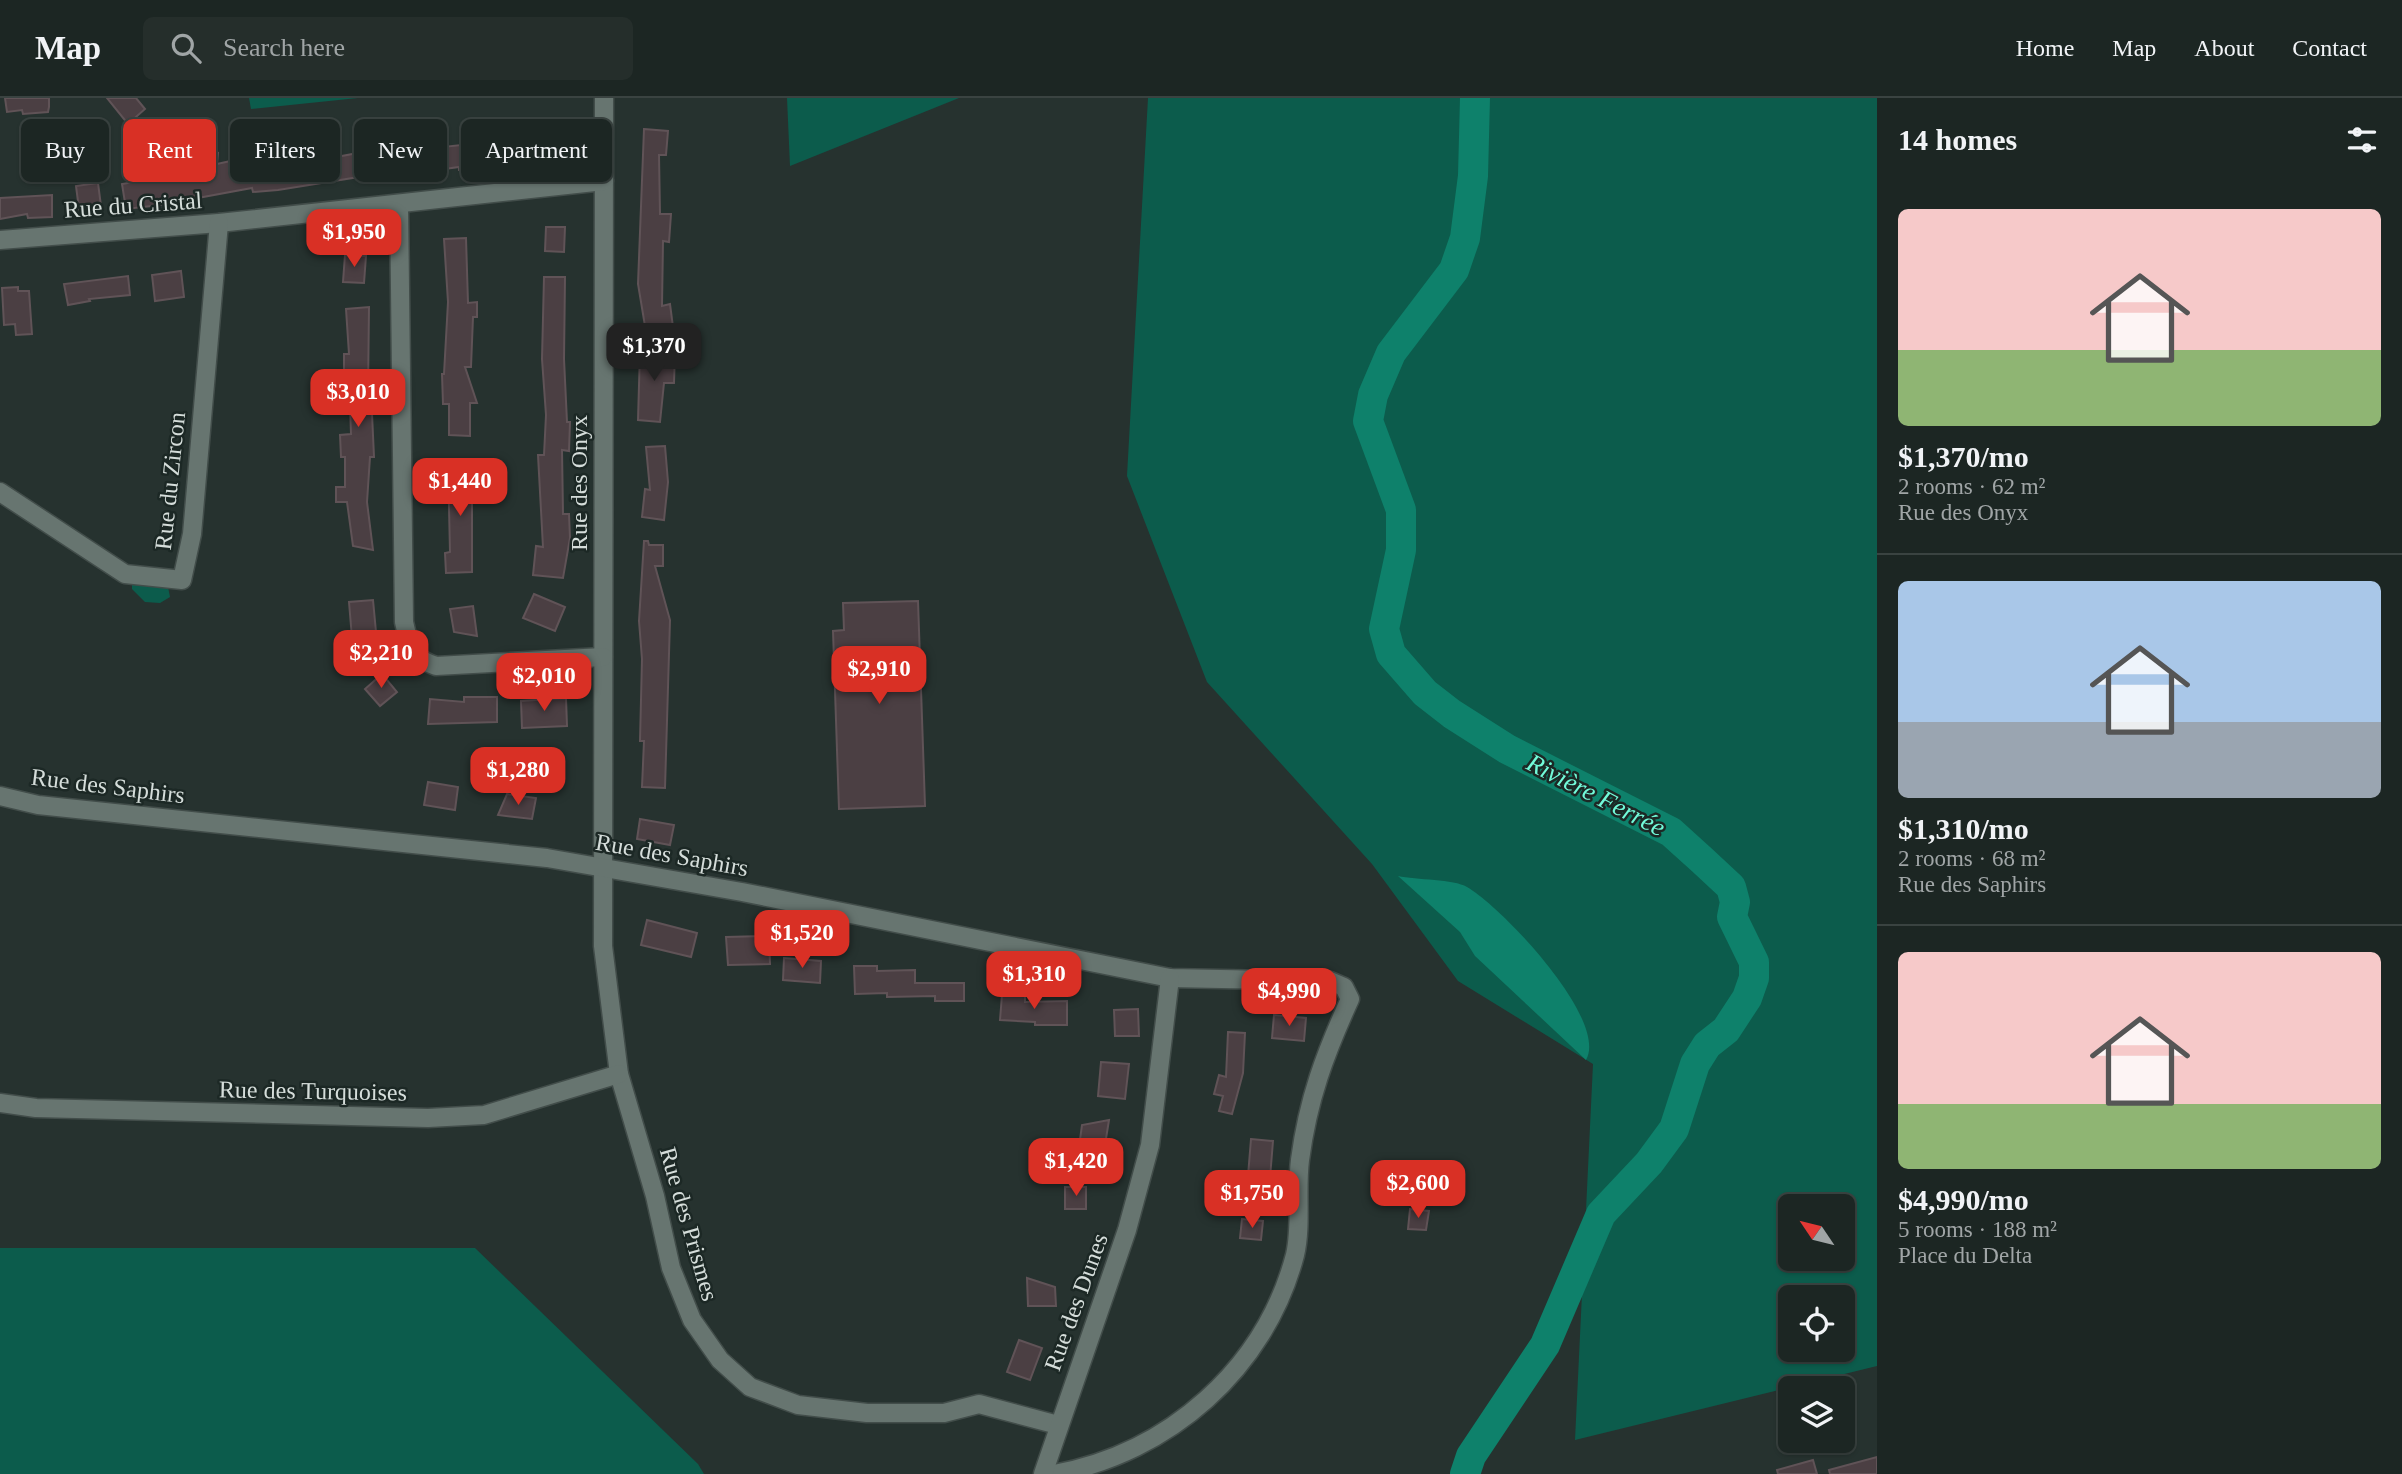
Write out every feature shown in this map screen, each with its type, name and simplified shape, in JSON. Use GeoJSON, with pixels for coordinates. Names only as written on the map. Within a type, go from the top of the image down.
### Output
{"type":"FeatureCollection","features":[{"type":"Feature","properties":{"kind":"street","name":"Rue des Onyx"},"geometry":{"type":"LineString","coordinates":[[604,98],[604,119]]}},
{"type":"Feature","properties":{"kind":"street","name":"Rue du Cristal"},"geometry":{"type":"LineString","coordinates":[[0,240],[219,223],[595,182]]}},
{"type":"Feature","properties":{"kind":"street","name":"Rue des Onyx"},"geometry":{"type":"LineString","coordinates":[[603,868],[604,182]]}},
{"type":"Feature","properties":{"kind":"street"},"geometry":{"type":"LineString","coordinates":[[399,205],[404,622],[411,649],[418,660],[436,666],[603,657]]}},
{"type":"Feature","properties":{"kind":"street","name":"Rue du Zircon"},"geometry":{"type":"LineString","coordinates":[[0,492],[125,574],[182,580],[192,534],[219,223]]}},
{"type":"Feature","properties":{"kind":"street","name":"Rue des Saphirs"},"geometry":{"type":"LineString","coordinates":[[0,796],[38,805],[547,858],[742,892],[1170,978],[1331,981],[1344,987],[1350,999],[1322,1061],[1311,1097],[1300,1162],[1295,1252],[1275,1314],[1232,1376],[1178,1423],[1127,1454],[1093,1467],[1054,1474]]}},
{"type":"Feature","properties":{"kind":"street","name":"Rue des Prismes"},"geometry":{"type":"LineString","coordinates":[[603,868],[604,958],[619,1074],[655,1196],[671,1268],[692,1320],[720,1360],[750,1387],[798,1405],[892,1413],[944,1413],[979,1404],[1058,1425]]}},
{"type":"Feature","properties":{"kind":"street","name":"Rue des Dunes"},"geometry":{"type":"LineString","coordinates":[[1044,1474],[1058,1425],[1127,1230],[1150,1145],[1170,978]]}},
{"type":"Feature","properties":{"kind":"street","name":"Rue des Turquoises"},"geometry":{"type":"LineString","coordinates":[[0,1103],[36,1108],[439,1117],[484,1115],[539,1101],[619,1074]]}},
{"type":"Feature","properties":{"kind":"shaded area"},"geometry":{"type":"Polygon","coordinates":[[[249,98],[358,98],[251,109],[249,98]]]}},
{"type":"Feature","properties":{"kind":"shaded area"},"geometry":{"type":"Polygon","coordinates":[[[787,98],[959,98],[790,166],[787,98]]]}},
{"type":"Feature","properties":{"kind":"shaded area"},"geometry":{"type":"Polygon","coordinates":[[[1148,98],[1877,98],[1877,1366],[1836,1376],[1778,1376],[1778,1390],[1575,1440],[1593,1064],[1458,981],[1372,864],[1207,682],[1127,476],[1148,98]]]}},
{"type":"Feature","properties":{"kind":"shaded area"},"geometry":{"type":"Polygon","coordinates":[[[139,580],[148,586],[168,587],[170,597],[160,603],[145,602],[132,589],[132,582],[139,580]]]}},
{"type":"Feature","properties":{"kind":"shaded area"},"geometry":{"type":"Polygon","coordinates":[[[1398,876],[1461,884],[1504,917],[1568,993],[1582,1019],[1589,1042],[1586,1060],[1475,956],[1460,932],[1398,876]]]}},
{"type":"Feature","properties":{"kind":"shaded area"},"geometry":{"type":"Polygon","coordinates":[[[0,1248],[475,1248],[698,1464],[704,1474],[0,1474],[0,1248]]]}},
{"type":"Feature","properties":{"kind":"building"},"geometry":{"type":"Polygon","coordinates":[[[5,98],[49,98],[48,112],[7,112],[5,98]]]}},
{"type":"Feature","properties":{"kind":"building"},"geometry":{"type":"Polygon","coordinates":[[[107,98],[136,98],[145,109],[134,119],[124,119],[107,98]]]}},
{"type":"Feature","properties":{"kind":"building"},"geometry":{"type":"Polygon","coordinates":[[[644,129],[668,131],[666,155],[659,155],[660,214],[671,214],[669,242],[663,241],[662,306],[670,304],[673,327],[646,332],[638,284],[644,129]]]}},
{"type":"Feature","properties":{"kind":"building"},"geometry":{"type":"Polygon","coordinates":[[[461,145],[461,170],[459,167],[447,169],[447,147],[461,145]]]}},
{"type":"Feature","properties":{"kind":"building"},"geometry":{"type":"Polygon","coordinates":[[[216,153],[218,153],[217,164],[230,161],[230,182],[328,182],[253,192],[252,188],[126,209],[122,184],[216,182],[216,153]]]}},
{"type":"Feature","properties":{"kind":"building"},"geometry":{"type":"Polygon","coordinates":[[[354,154],[354,178],[340,180],[340,156],[354,154]]]}},
{"type":"Feature","properties":{"kind":"building"},"geometry":{"type":"Polygon","coordinates":[[[98,183],[101,206],[79,209],[76,186],[98,183]]]}},
{"type":"Feature","properties":{"kind":"building"},"geometry":{"type":"Polygon","coordinates":[[[52,195],[52,217],[28,218],[27,214],[0,219],[0,198],[52,195]]]}},
{"type":"Feature","properties":{"kind":"building"},"geometry":{"type":"Polygon","coordinates":[[[546,227],[565,227],[564,252],[545,251],[546,227]]]}},
{"type":"Feature","properties":{"kind":"building"},"geometry":{"type":"Polygon","coordinates":[[[466,238],[468,303],[477,302],[477,317],[473,317],[471,367],[465,367],[477,403],[470,403],[470,436],[449,435],[449,404],[443,404],[442,374],[448,302],[444,239],[466,238]]]}},
{"type":"Feature","properties":{"kind":"building"},"geometry":{"type":"Polygon","coordinates":[[[345,255],[366,256],[364,283],[343,282],[345,255]]]}},
{"type":"Feature","properties":{"kind":"building"},"geometry":{"type":"Polygon","coordinates":[[[181,271],[184,297],[155,301],[152,275],[181,271]]]}},
{"type":"Feature","properties":{"kind":"building"},"geometry":{"type":"Polygon","coordinates":[[[128,276],[130,295],[89,299],[90,301],[68,305],[64,284],[128,276]]]}},
{"type":"Feature","properties":{"kind":"building"},"geometry":{"type":"Polygon","coordinates":[[[544,277],[565,277],[564,359],[567,422],[570,422],[569,451],[562,450],[563,514],[569,514],[570,538],[563,578],[533,575],[536,546],[543,547],[538,455],[544,455],[546,415],[542,359],[544,277]]]}},
{"type":"Feature","properties":{"kind":"building"},"geometry":{"type":"Polygon","coordinates":[[[18,287],[18,291],[29,291],[32,334],[16,335],[15,324],[4,325],[2,288],[18,287]]]}},
{"type":"Feature","properties":{"kind":"building"},"geometry":{"type":"Polygon","coordinates":[[[369,307],[368,392],[371,392],[374,457],[370,457],[367,502],[373,550],[353,546],[347,502],[336,502],[336,487],[345,487],[345,457],[341,457],[340,435],[351,434],[349,378],[344,378],[344,354],[349,354],[346,309],[369,307]]]}},
{"type":"Feature","properties":{"kind":"building"},"geometry":{"type":"Polygon","coordinates":[[[640,351],[675,352],[674,383],[664,383],[660,422],[638,420],[640,351]]]}},
{"type":"Feature","properties":{"kind":"building"},"geometry":{"type":"Polygon","coordinates":[[[665,446],[668,482],[664,520],[642,517],[645,489],[650,490],[646,447],[665,446]]]}},
{"type":"Feature","properties":{"kind":"building"},"geometry":{"type":"Polygon","coordinates":[[[472,462],[472,572],[446,573],[445,553],[450,552],[448,463],[472,462]]]}},
{"type":"Feature","properties":{"kind":"building"},"geometry":{"type":"Polygon","coordinates":[[[644,541],[648,541],[649,545],[663,545],[663,566],[655,566],[670,620],[665,788],[642,787],[644,741],[640,741],[642,659],[639,621],[644,541]]]}},
{"type":"Feature","properties":{"kind":"building"},"geometry":{"type":"Polygon","coordinates":[[[534,594],[565,607],[555,631],[523,618],[534,594]]]}},
{"type":"Feature","properties":{"kind":"building"},"geometry":{"type":"Polygon","coordinates":[[[373,600],[376,632],[379,632],[386,661],[357,668],[350,638],[349,602],[373,600]]]}},
{"type":"Feature","properties":{"kind":"building"},"geometry":{"type":"Polygon","coordinates":[[[918,601],[925,806],[839,809],[833,631],[844,630],[843,603],[918,601]]]}},
{"type":"Feature","properties":{"kind":"building"},"geometry":{"type":"Polygon","coordinates":[[[473,606],[477,636],[454,632],[450,609],[473,606]]]}},
{"type":"Feature","properties":{"kind":"building"},"geometry":{"type":"Polygon","coordinates":[[[382,674],[397,692],[380,706],[365,689],[382,674]]]}},
{"type":"Feature","properties":{"kind":"building"},"geometry":{"type":"Polygon","coordinates":[[[464,697],[497,697],[497,722],[428,724],[430,699],[464,702],[464,697]]]}},
{"type":"Feature","properties":{"kind":"building"},"geometry":{"type":"Polygon","coordinates":[[[566,698],[567,726],[522,728],[521,701],[566,698]]]}},
{"type":"Feature","properties":{"kind":"building"},"geometry":{"type":"Polygon","coordinates":[[[428,782],[458,787],[455,810],[424,805],[428,782]]]}},
{"type":"Feature","properties":{"kind":"building"},"geometry":{"type":"Polygon","coordinates":[[[507,794],[536,798],[532,819],[498,815],[507,794]]]}},
{"type":"Feature","properties":{"kind":"building"},"geometry":{"type":"Polygon","coordinates":[[[640,819],[674,825],[670,845],[637,839],[640,819]]]}},
{"type":"Feature","properties":{"kind":"building"},"geometry":{"type":"Polygon","coordinates":[[[647,920],[697,933],[691,957],[641,945],[647,920]]]}},
{"type":"Feature","properties":{"kind":"building"},"geometry":{"type":"Polygon","coordinates":[[[769,936],[770,964],[728,965],[726,937],[769,936]]]}},
{"type":"Feature","properties":{"kind":"building"},"geometry":{"type":"Polygon","coordinates":[[[784,958],[821,961],[820,983],[783,980],[784,958]]]}},
{"type":"Feature","properties":{"kind":"building"},"geometry":{"type":"Polygon","coordinates":[[[854,966],[877,966],[877,971],[915,970],[915,983],[964,983],[964,1001],[935,1001],[935,996],[887,997],[887,993],[855,994],[854,966]]]}},
{"type":"Feature","properties":{"kind":"building"},"geometry":{"type":"Polygon","coordinates":[[[1002,995],[1025,996],[1025,1002],[1067,1001],[1067,1025],[1035,1025],[1035,1022],[1000,1020],[1002,995]]]}},
{"type":"Feature","properties":{"kind":"building"},"geometry":{"type":"Polygon","coordinates":[[[1138,1009],[1139,1036],[1115,1036],[1114,1010],[1138,1009]]]}},
{"type":"Feature","properties":{"kind":"building"},"geometry":{"type":"Polygon","coordinates":[[[1274,1015],[1306,1018],[1304,1041],[1272,1038],[1274,1015]]]}},
{"type":"Feature","properties":{"kind":"building"},"geometry":{"type":"Polygon","coordinates":[[[1228,1032],[1245,1033],[1243,1073],[1232,1114],[1219,1111],[1223,1096],[1214,1094],[1219,1075],[1226,1077],[1228,1032]]]}},
{"type":"Feature","properties":{"kind":"building"},"geometry":{"type":"Polygon","coordinates":[[[1101,1062],[1129,1064],[1125,1099],[1098,1096],[1101,1062]]]}},
{"type":"Feature","properties":{"kind":"building"},"geometry":{"type":"Polygon","coordinates":[[[1109,1120],[1104,1151],[1079,1147],[1082,1125],[1109,1120]]]}},
{"type":"Feature","properties":{"kind":"building"},"geometry":{"type":"Polygon","coordinates":[[[1251,1139],[1273,1141],[1270,1178],[1248,1176],[1251,1139]]]}},
{"type":"Feature","properties":{"kind":"building"},"geometry":{"type":"Polygon","coordinates":[[[1065,1187],[1086,1187],[1086,1209],[1065,1209],[1065,1187]]]}},
{"type":"Feature","properties":{"kind":"building"},"geometry":{"type":"Polygon","coordinates":[[[1410,1209],[1429,1211],[1426,1230],[1408,1229],[1410,1209]]]}},
{"type":"Feature","properties":{"kind":"building"},"geometry":{"type":"Polygon","coordinates":[[[1242,1219],[1263,1221],[1261,1240],[1240,1238],[1242,1219]]]}},
{"type":"Feature","properties":{"kind":"building"},"geometry":{"type":"Polygon","coordinates":[[[1027,1278],[1055,1287],[1056,1306],[1028,1306],[1027,1278]]]}},
{"type":"Feature","properties":{"kind":"building"},"geometry":{"type":"Polygon","coordinates":[[[1019,1340],[1042,1348],[1030,1380],[1007,1372],[1019,1340]]]}},
{"type":"Feature","properties":{"kind":"building"},"geometry":{"type":"Polygon","coordinates":[[[1877,1457],[1877,1474],[1830,1474],[1829,1470],[1877,1457]]]}},
{"type":"Feature","properties":{"kind":"building"},"geometry":{"type":"Polygon","coordinates":[[[1813,1460],[1817,1474],[1778,1474],[1777,1470],[1813,1460]]]}},
{"type":"Feature","properties":{"kind":"waterway","name":"Rivière Ferrée"},"geometry":{"type":"LineString","coordinates":[[1465,1474],[1471,1456],[1545,1345],[1601,1214],[1649,1163],[1674,1129],[1695,1064],[1707,1045],[1726,1030],[1747,998],[1754,978],[1754,962],[1732,917],[1735,902],[1731,887],[1671,832],[1507,749],[1452,714],[1425,693],[1391,654],[1384,629],[1401,550],[1401,510],[1368,421],[1373,395],[1391,353],[1454,270],[1465,238],[1473,176],[1475,98]]}}]}
